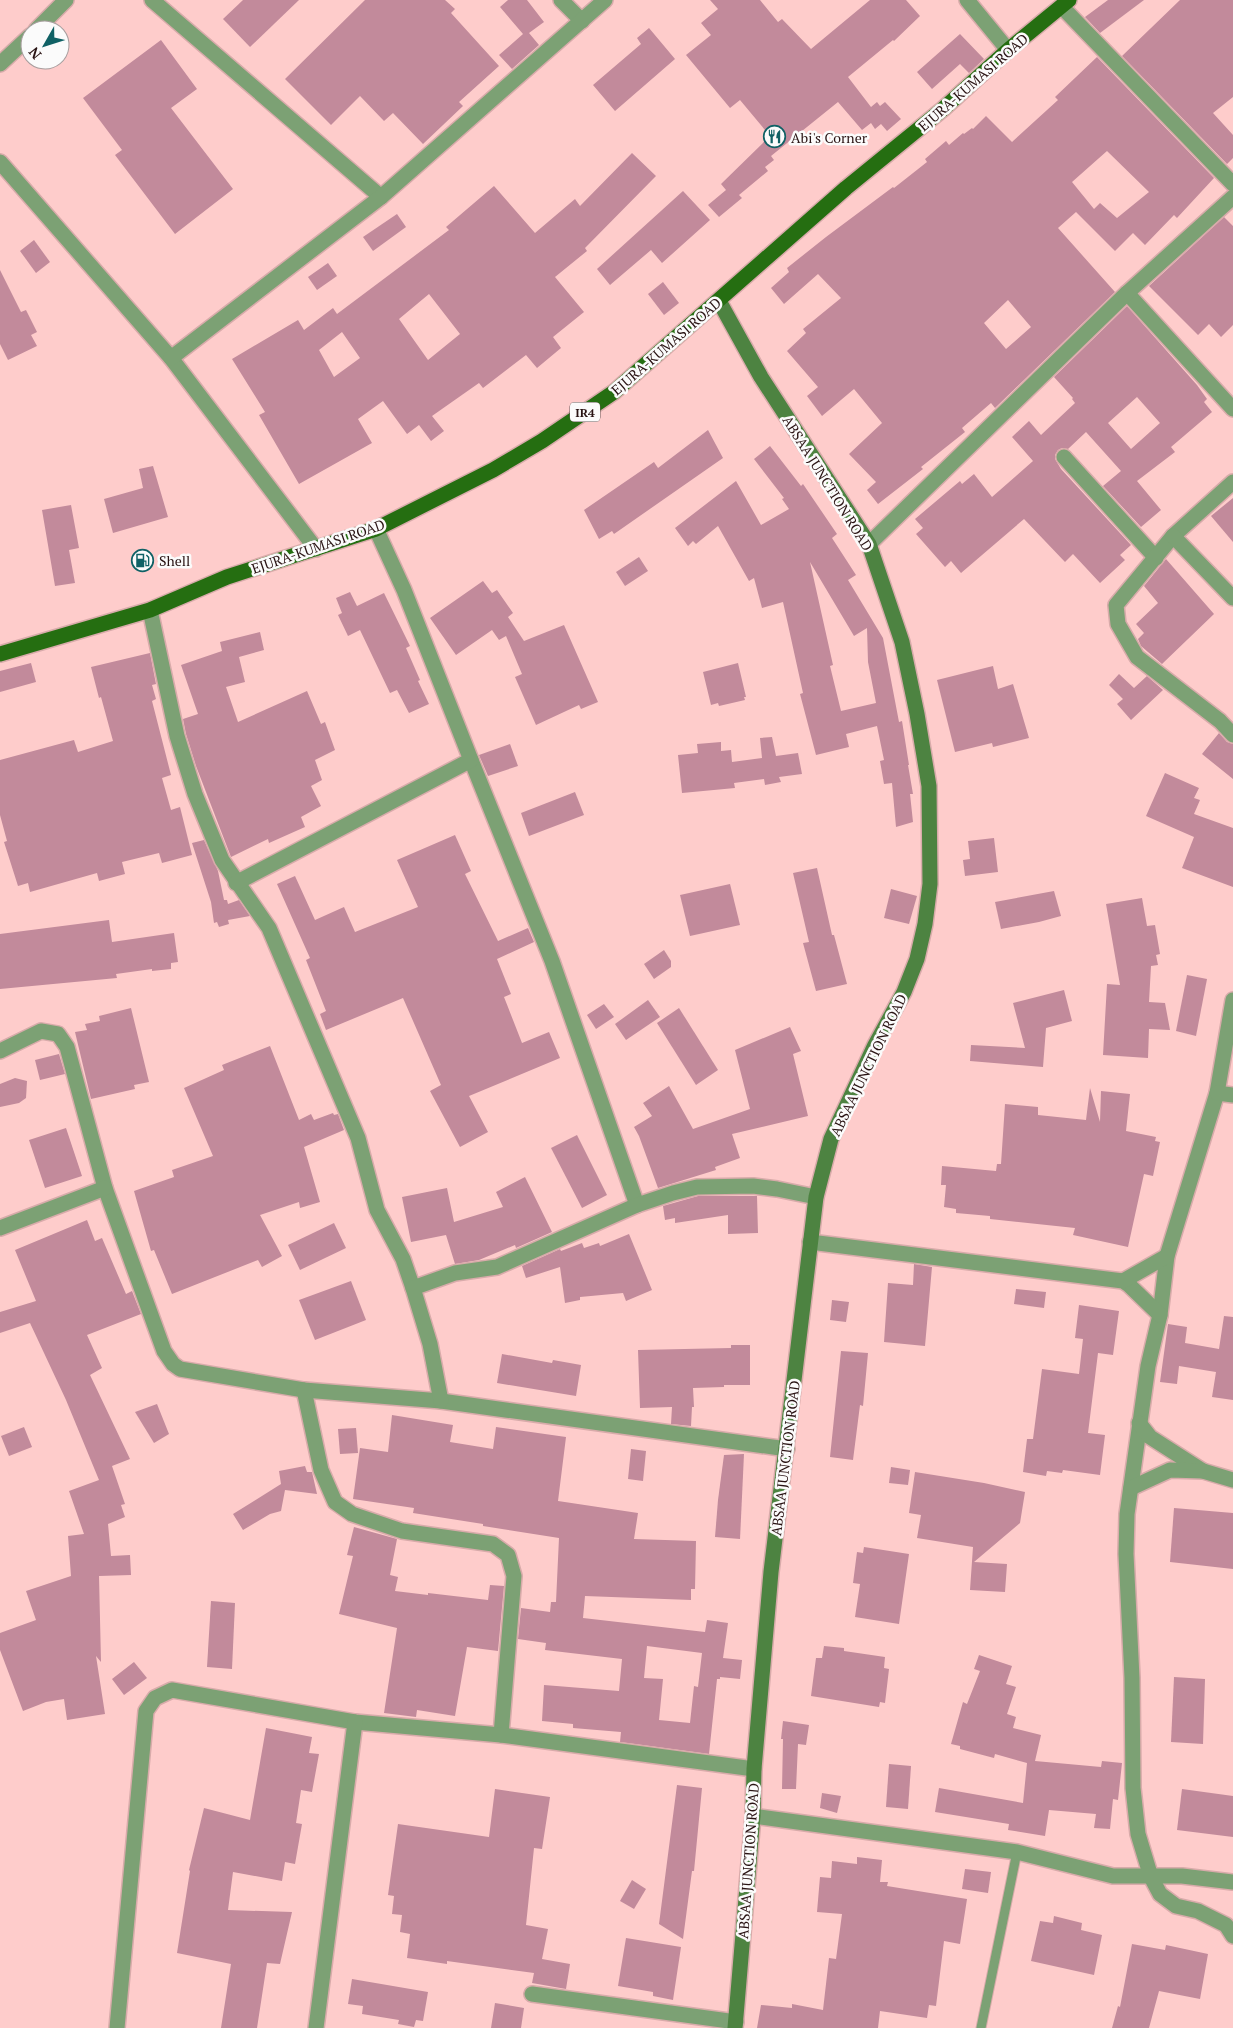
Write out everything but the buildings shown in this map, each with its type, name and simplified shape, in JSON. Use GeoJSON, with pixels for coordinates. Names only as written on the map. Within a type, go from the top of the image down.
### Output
{"type":"FeatureCollection","features":[{"type":"Feature","properties":{"kind":"main road","name":"EJURA-KUMASI ROAD"},"geometry":{"type":"LineString","coordinates":[[0,654],[150,610],[227,577],[376,529],[492,470],[542,441],[614,392],[846,188],[943,109],[1008,50],[1066,3]]}},
{"type":"Feature","properties":{"kind":"street"},"geometry":{"type":"LineString","coordinates":[[46,20],[66,0]]}},
{"type":"Feature","properties":{"kind":"street"},"geometry":{"type":"LineString","coordinates":[[152,0],[381,198]]}},
{"type":"Feature","properties":{"kind":"street"},"geometry":{"type":"LineString","coordinates":[[561,0],[582,21]]}},
{"type":"Feature","properties":{"kind":"street"},"geometry":{"type":"LineString","coordinates":[[171,358],[381,198],[605,0]]}},
{"type":"Feature","properties":{"kind":"street"},"geometry":{"type":"LineString","coordinates":[[967,0],[1008,50]]}},
{"type":"Feature","properties":{"kind":"street"},"geometry":{"type":"LineString","coordinates":[[1066,3],[1233,184]]}},
{"type":"Feature","properties":{"kind":"street"},"geometry":{"type":"LineString","coordinates":[[0,64],[20,45]]}},
{"type":"Feature","properties":{"kind":"street"},"geometry":{"type":"LineString","coordinates":[[0,162],[171,358],[316,549]]}},
{"type":"Feature","properties":{"kind":"street"},"geometry":{"type":"LineString","coordinates":[[869,544],[1127,293],[1233,197]]}},
{"type":"Feature","properties":{"kind":"street"},"geometry":{"type":"LineString","coordinates":[[1127,293],[1233,409]]}},
{"type":"Feature","properties":{"kind":"street","name":"ABSAA JUNCTION ROAD"},"geometry":{"type":"LineString","coordinates":[[719,301],[761,377],[869,544],[902,642],[918,714],[929,786],[930,884],[925,924],[917,959],[904,992],[875,1045],[831,1139],[816,1197],[771,1572],[754,1769],[753,1816],[736,2025]]}},
{"type":"Feature","properties":{"kind":"street"},"geometry":{"type":"LineString","coordinates":[[1064,457],[1156,558]]}},
{"type":"Feature","properties":{"kind":"street"},"geometry":{"type":"LineString","coordinates":[[1233,482],[1173,536],[1116,605],[1118,624],[1137,657],[1220,721],[1233,736]]}},
{"type":"Feature","properties":{"kind":"street"},"geometry":{"type":"LineString","coordinates":[[376,529],[404,590],[552,961],[637,1205]]}},
{"type":"Feature","properties":{"kind":"street"},"geometry":{"type":"LineString","coordinates":[[1173,536],[1233,598]]}},
{"type":"Feature","properties":{"kind":"street"},"geometry":{"type":"LineString","coordinates":[[150,610],[177,736],[195,794],[222,860],[268,928],[358,1138],[377,1210],[403,1259],[413,1288],[430,1344],[441,1401]]}},
{"type":"Feature","properties":{"kind":"street"},"geometry":{"type":"LineString","coordinates":[[236,883],[471,760]]}},
{"type":"Feature","properties":{"kind":"street"},"geometry":{"type":"LineString","coordinates":[[1233,1000],[1217,1094],[1167,1256],[1160,1314],[1148,1366],[1127,1514],[1126,1554],[1132,1678],[1133,1788],[1138,1834],[1151,1877],[1160,1894],[1176,1906],[1198,1911],[1226,1925],[1233,1936]]}},
{"type":"Feature","properties":{"kind":"street"},"geometry":{"type":"LineString","coordinates":[[0,1051],[41,1031],[58,1034],[67,1047],[105,1188],[164,1351],[172,1364],[188,1372],[304,1390],[441,1401],[787,1449]]}},
{"type":"Feature","properties":{"kind":"street"},"geometry":{"type":"LineString","coordinates":[[1217,1094],[1233,1095]]}},
{"type":"Feature","properties":{"kind":"street"},"geometry":{"type":"LineString","coordinates":[[413,1288],[455,1273],[497,1267],[637,1205],[697,1187],[753,1186],[816,1197]]}},
{"type":"Feature","properties":{"kind":"street"},"geometry":{"type":"LineString","coordinates":[[0,1228],[105,1188]]}},
{"type":"Feature","properties":{"kind":"street"},"geometry":{"type":"LineString","coordinates":[[810,1242],[1123,1281],[1129,1284],[1160,1314]]}},
{"type":"Feature","properties":{"kind":"street"},"geometry":{"type":"LineString","coordinates":[[1123,1281],[1167,1256]]}},
{"type":"Feature","properties":{"kind":"street"},"geometry":{"type":"LineString","coordinates":[[304,1390],[321,1470],[334,1502],[352,1514],[402,1531],[493,1544],[508,1556],[514,1576],[501,1734]]}},
{"type":"Feature","properties":{"kind":"street"},"geometry":{"type":"LineString","coordinates":[[1140,1423],[1146,1433],[1155,1441],[1203,1471]]}},
{"type":"Feature","properties":{"kind":"street"},"geometry":{"type":"LineString","coordinates":[[1131,1488],[1170,1470],[1203,1471],[1233,1480]]}},
{"type":"Feature","properties":{"kind":"street"},"geometry":{"type":"LineString","coordinates":[[116,2028],[146,1711],[156,1698],[172,1690],[355,1722],[501,1734],[754,1769]]}},
{"type":"Feature","properties":{"kind":"street"},"geometry":{"type":"LineString","coordinates":[[316,2028],[355,1722]]}},
{"type":"Feature","properties":{"kind":"street"},"geometry":{"type":"LineString","coordinates":[[753,1816],[1017,1852],[1113,1876],[1182,1876],[1233,1882]]}},
{"type":"Feature","properties":{"kind":"street"},"geometry":{"type":"LineString","coordinates":[[532,1994],[736,2025]]}},
{"type":"Feature","properties":{"kind":"lane"},"geometry":{"type":"LineString","coordinates":[[981,2028],[1017,1852]]}},
{"type":"Feature","properties":{"kind":"place","name":"Abi's Corner"},"geometry":{"type":"Point","coordinates":[775,137]}},
{"type":"Feature","properties":{"kind":"place","name":"Shell"},"geometry":{"type":"Point","coordinates":[143,560]}}]}
